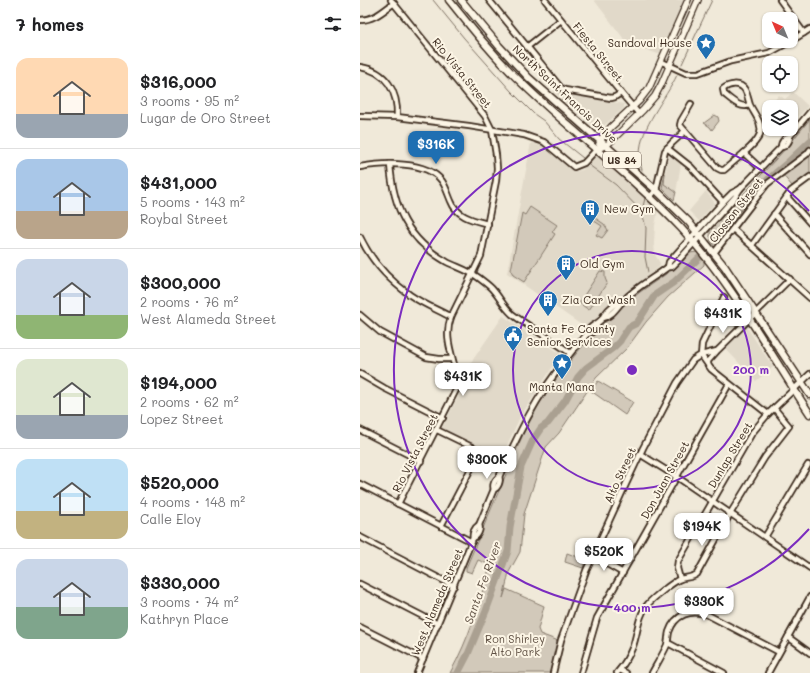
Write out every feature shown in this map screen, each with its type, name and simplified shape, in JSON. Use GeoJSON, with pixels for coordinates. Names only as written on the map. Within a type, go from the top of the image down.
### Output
{"type":"FeatureCollection","features":[{"type":"Feature","properties":{"kind":"highway","name":"North Saint Francis Drive"},"geometry":{"type":"LineString","coordinates":[[449,0],[509,71],[595,152],[650,197],[692,240]]}},
{"type":"Feature","properties":{"kind":"highway","name":"North Saint Francis Drive"},"geometry":{"type":"LineString","coordinates":[[461,0],[494,41],[519,68],[656,190],[698,234]]}},
{"type":"Feature","properties":{"kind":"highway","name":"US 84"},"geometry":{"type":"LineString","coordinates":[[698,234],[714,253],[756,312],[810,395]]}},
{"type":"Feature","properties":{"kind":"highway","name":"US 84"},"geometry":{"type":"LineString","coordinates":[[692,240],[720,276],[810,414]]}},
{"type":"Feature","properties":{"kind":"main road"},"geometry":{"type":"LineString","coordinates":[[603,143],[610,127],[643,97],[650,88],[688,0]]}},
{"type":"Feature","properties":{"kind":"main road"},"geometry":{"type":"LineString","coordinates":[[595,152],[603,143],[639,114],[652,100],[658,91],[670,65],[698,0]]}},
{"type":"Feature","properties":{"kind":"street"},"geometry":{"type":"LineString","coordinates":[[489,0],[560,86],[565,90],[611,98],[620,93]]}},
{"type":"Feature","properties":{"kind":"street","name":"Fiesta Street"},"geometry":{"type":"LineString","coordinates":[[545,0],[620,93],[639,114]]}},
{"type":"Feature","properties":{"kind":"street"},"geometry":{"type":"LineString","coordinates":[[780,0],[804,32]]}},
{"type":"Feature","properties":{"kind":"street"},"geometry":{"type":"LineString","coordinates":[[360,20],[370,19],[377,16],[393,2]]}},
{"type":"Feature","properties":{"kind":"street","name":"Rio Vista Street"},"geometry":{"type":"LineString","coordinates":[[393,2],[485,116],[492,130],[497,168],[481,256],[451,317],[448,332],[456,377],[456,390],[437,430],[398,504]]}},
{"type":"Feature","properties":{"kind":"street"},"geometry":{"type":"LineString","coordinates":[[528,47],[561,20]]}},
{"type":"Feature","properties":{"kind":"street"},"geometry":{"type":"LineString","coordinates":[[798,36],[810,29]]}},
{"type":"Feature","properties":{"kind":"street"},"geometry":{"type":"LineString","coordinates":[[662,62],[686,72],[698,73],[731,60],[764,54],[779,48]]}},
{"type":"Feature","properties":{"kind":"street"},"geometry":{"type":"LineString","coordinates":[[360,67],[376,72],[388,82],[396,100],[397,117]]}},
{"type":"Feature","properties":{"kind":"street"},"geometry":{"type":"LineString","coordinates":[[691,104],[680,123],[685,131],[721,170],[728,168],[744,153],[755,142],[760,132],[759,122],[750,105],[745,90],[740,86],[731,85],[723,89],[724,94],[740,106],[744,107],[750,105]]}},
{"type":"Feature","properties":{"kind":"street","name":"West Alameda Street"},"geometry":{"type":"LineString","coordinates":[[417,673],[473,540],[475,528],[479,526],[494,489],[493,486],[496,479],[499,477],[528,414],[544,388],[570,353],[587,334],[588,330],[593,325],[597,324],[603,318],[604,314],[618,302],[622,301],[668,267],[669,262],[735,197],[740,189],[781,147],[785,139],[790,136],[810,112]]}},
{"type":"Feature","properties":{"kind":"street"},"geometry":{"type":"LineString","coordinates":[[360,116],[397,117],[524,135],[548,145],[574,167],[584,163],[595,152]]}},
{"type":"Feature","properties":{"kind":"street"},"geometry":{"type":"LineString","coordinates":[[650,197],[656,190],[662,158],[667,148],[685,131]]}},
{"type":"Feature","properties":{"kind":"street"},"geometry":{"type":"LineString","coordinates":[[667,148],[691,167],[722,202]]}},
{"type":"Feature","properties":{"kind":"street","name":"Closson Street"},"geometry":{"type":"LineString","coordinates":[[714,253],[767,184],[807,154],[810,150]]}},
{"type":"Feature","properties":{"kind":"street"},"geometry":{"type":"LineString","coordinates":[[744,153],[761,169]]}},
{"type":"Feature","properties":{"kind":"street"},"geometry":{"type":"LineString","coordinates":[[360,167],[390,164],[418,167],[432,172],[444,184],[452,203],[459,213],[469,219],[488,224]]}},
{"type":"Feature","properties":{"kind":"street"},"geometry":{"type":"LineString","coordinates":[[390,164],[391,183],[395,202],[406,224],[421,243],[433,253],[472,274],[492,289],[502,304],[512,314],[570,353]]}},
{"type":"Feature","properties":{"kind":"street"},"geometry":{"type":"LineString","coordinates":[[752,245],[791,191],[810,177]]}},
{"type":"Feature","properties":{"kind":"street","name":"West Alameda Street"},"geometry":{"type":"LineString","coordinates":[[698,234],[722,202],[732,193],[740,189]]}},
{"type":"Feature","properties":{"kind":"street"},"geometry":{"type":"LineString","coordinates":[[786,197],[810,223]]}},
{"type":"Feature","properties":{"kind":"street"},"geometry":{"type":"LineString","coordinates":[[774,214],[810,254]]}},
{"type":"Feature","properties":{"kind":"street"},"geometry":{"type":"LineString","coordinates":[[733,229],[810,298]]}},
{"type":"Feature","properties":{"kind":"street"},"geometry":{"type":"LineString","coordinates":[[360,237],[377,264],[393,281],[411,296],[451,317]]}},
{"type":"Feature","properties":{"kind":"street"},"geometry":{"type":"LineString","coordinates":[[708,365],[708,361],[717,351],[790,279]]}},
{"type":"Feature","properties":{"kind":"street"},"geometry":{"type":"LineString","coordinates":[[724,297],[702,344],[701,355],[708,365],[729,384],[768,414]]}},
{"type":"Feature","properties":{"kind":"street"},"geometry":{"type":"LineString","coordinates":[[360,315],[380,332],[426,356],[439,359],[452,359]]}},
{"type":"Feature","properties":{"kind":"street"},"geometry":{"type":"LineString","coordinates":[[701,355],[717,351]]}},
{"type":"Feature","properties":{"kind":"street","name":"Alto Street"},"geometry":{"type":"LineString","coordinates":[[554,673],[561,640],[593,556],[640,454],[677,383],[693,360],[701,355]]}},
{"type":"Feature","properties":{"kind":"street"},"geometry":{"type":"LineString","coordinates":[[360,374],[443,418]]}},
{"type":"Feature","properties":{"kind":"street","name":"Dunlap Street"},"geometry":{"type":"LineString","coordinates":[[680,579],[677,568],[678,561],[752,433],[768,414],[810,374]]}},
{"type":"Feature","properties":{"kind":"street","name":"Don Juan Street"},"geometry":{"type":"LineString","coordinates":[[581,673],[597,618],[729,384]]}},
{"type":"Feature","properties":{"kind":"street"},"geometry":{"type":"LineString","coordinates":[[626,673],[619,671],[633,646],[645,608],[649,602],[680,579],[697,574],[730,514],[765,457],[789,426],[774,408]]}},
{"type":"Feature","properties":{"kind":"street"},"geometry":{"type":"LineString","coordinates":[[360,430],[421,461]]}},
{"type":"Feature","properties":{"kind":"street"},"geometry":{"type":"LineString","coordinates":[[437,430],[472,447],[475,450],[476,455],[476,459],[441,526]]}},
{"type":"Feature","properties":{"kind":"street"},"geometry":{"type":"LineString","coordinates":[[640,454],[677,477],[810,568]]}},
{"type":"Feature","properties":{"kind":"street"},"geometry":{"type":"LineString","coordinates":[[765,537],[808,466]]}},
{"type":"Feature","properties":{"kind":"street"},"geometry":{"type":"LineString","coordinates":[[360,484],[441,526],[473,540]]}},
{"type":"Feature","properties":{"kind":"street"},"geometry":{"type":"LineString","coordinates":[[360,537],[454,586]]}},
{"type":"Feature","properties":{"kind":"street"},"geometry":{"type":"LineString","coordinates":[[593,556],[623,573]]}},
{"type":"Feature","properties":{"kind":"street"},"geometry":{"type":"LineString","coordinates":[[360,584],[438,624]]}},
{"type":"Feature","properties":{"kind":"street"},"geometry":{"type":"LineString","coordinates":[[768,673],[810,597]]}},
{"type":"Feature","properties":{"kind":"street"},"geometry":{"type":"LineString","coordinates":[[652,673],[668,643],[668,634],[676,620],[688,613],[699,612],[708,615],[779,652]]}},
{"type":"Feature","properties":{"kind":"street"},"geometry":{"type":"LineString","coordinates":[[360,627],[423,659]]}},
{"type":"Feature","properties":{"kind":"street"},"geometry":{"type":"LineString","coordinates":[[788,637],[810,653]]}},
{"type":"Feature","properties":{"kind":"street"},"geometry":{"type":"LineString","coordinates":[[668,643],[724,673]]}},
{"type":"Feature","properties":{"kind":"shaded area"},"geometry":{"type":"Polygon","coordinates":[[[594,0],[684,0],[660,53],[658,54],[627,43],[594,0]]]}},
{"type":"Feature","properties":{"kind":"shaded area"},"geometry":{"type":"Polygon","coordinates":[[[553,91],[624,104],[624,108],[599,130],[553,91]]]}},
{"type":"Feature","properties":{"kind":"shaded area"},"geometry":{"type":"Polygon","coordinates":[[[793,92],[808,106],[798,117],[798,100],[775,100],[779,95],[785,99],[793,92]]]}},
{"type":"Feature","properties":{"kind":"shaded area"},"geometry":{"type":"Polygon","coordinates":[[[531,143],[543,146],[569,168],[575,171],[582,170],[598,156],[658,211],[655,225],[654,243],[655,255],[660,263],[659,267],[617,300],[587,329],[507,273],[531,143]]]}},
{"type":"Feature","properties":{"kind":"shaded area"},"geometry":{"type":"Polygon","coordinates":[[[669,156],[681,164],[675,198],[663,186],[669,156]]]}},
{"type":"Feature","properties":{"kind":"shaded area"},"geometry":{"type":"Polygon","coordinates":[[[706,191],[715,203],[699,221],[689,211],[706,191]]]}},
{"type":"Feature","properties":{"kind":"shaded area"},"geometry":{"type":"Polygon","coordinates":[[[503,316],[561,354],[520,417],[497,467],[479,459],[474,445],[442,428],[461,391],[463,374],[503,316]]]}},
{"type":"Feature","properties":{"kind":"shaded area"},"geometry":{"type":"Polygon","coordinates":[[[746,326],[773,367],[756,381],[724,347],[746,326]]]}},
{"type":"Feature","properties":{"kind":"green space"},"geometry":{"type":"Polygon","coordinates":[[[715,115],[718,117],[719,121],[712,130],[704,123],[715,115]]]}},
{"type":"Feature","properties":{"kind":"green space"},"geometry":{"type":"Polygon","coordinates":[[[810,119],[810,146],[765,183],[717,243],[710,237],[710,230],[796,136],[798,136],[798,134],[810,119]]]}},
{"type":"Feature","properties":{"kind":"green space"},"geometry":{"type":"Polygon","coordinates":[[[810,153],[810,174],[792,186],[782,174],[810,153]]]}},
{"type":"Feature","properties":{"kind":"green space"},"geometry":{"type":"Polygon","coordinates":[[[665,173],[664,184],[676,192],[674,200],[662,188],[665,173]]]}},
{"type":"Feature","properties":{"kind":"green space"},"geometry":{"type":"Polygon","coordinates":[[[530,207],[557,225],[552,232],[555,234],[524,282],[513,275],[511,270],[522,213],[525,215],[530,207]]]}},
{"type":"Feature","properties":{"kind":"green space"},"geometry":{"type":"Polygon","coordinates":[[[589,214],[604,224],[608,230],[602,238],[596,235],[602,226],[588,217],[589,214]]]}},
{"type":"Feature","properties":{"kind":"green space","name":"Ron Shirley Alto Park"},"geometry":{"type":"Polygon","coordinates":[[[697,252],[704,261],[704,265],[668,297],[646,322],[627,348],[596,378],[559,433],[546,447],[524,514],[520,552],[509,572],[503,598],[506,589],[544,606],[538,629],[540,634],[556,640],[558,643],[550,673],[450,673],[468,634],[490,565],[478,560],[472,573],[466,571],[466,568],[524,432],[540,403],[559,375],[580,349],[609,318],[640,292],[679,265],[690,253],[697,252]]]}},
{"type":"Feature","properties":{"kind":"green space"},"geometry":{"type":"Polygon","coordinates":[[[600,271],[605,272],[607,283],[589,310],[579,303],[600,271]]]}},
{"type":"Feature","properties":{"kind":"green space"},"geometry":{"type":"Polygon","coordinates":[[[730,309],[741,322],[736,327],[724,314],[730,309]]]}},
{"type":"Feature","properties":{"kind":"green space"},"geometry":{"type":"Polygon","coordinates":[[[598,381],[633,402],[625,415],[591,391],[598,381]]]}},
{"type":"Feature","properties":{"kind":"green space"},"geometry":{"type":"Polygon","coordinates":[[[567,553],[575,556],[585,556],[586,558],[583,568],[565,562],[567,553]]]}},
{"type":"Feature","properties":{"kind":"waterway"},"geometry":{"type":"LineString","coordinates":[[433,0],[511,91],[534,114],[544,121],[559,139],[583,158]]}},
{"type":"Feature","properties":{"kind":"waterway"},"geometry":{"type":"LineString","coordinates":[[682,64],[712,0]]}},
{"type":"Feature","properties":{"kind":"waterway"},"geometry":{"type":"LineString","coordinates":[[642,170],[640,156],[644,134],[654,113],[677,75]]}},
{"type":"Feature","properties":{"kind":"waterway","name":"Santa Fe River"},"geometry":{"type":"LineString","coordinates":[[712,242],[757,189],[810,141]]}},
{"type":"Feature","properties":{"kind":"waterway"},"geometry":{"type":"LineString","coordinates":[[589,165],[616,185],[642,212],[646,228],[645,257],[648,272]]}},
{"type":"Feature","properties":{"kind":"waterway"},"geometry":{"type":"LineString","coordinates":[[642,211],[645,198]]}},
{"type":"Feature","properties":{"kind":"waterway","name":"Santa Fe River"},"geometry":{"type":"LineString","coordinates":[[621,339],[629,327],[637,323],[655,295],[674,282],[700,257]]}},
{"type":"Feature","properties":{"kind":"waterway","name":"Santa Fe River"},"geometry":{"type":"LineString","coordinates":[[458,673],[468,654],[486,611],[508,551],[510,527],[521,467],[533,440],[541,428],[548,423],[565,401],[578,377],[586,368],[620,341]]}},
{"type":"Feature","properties":{"kind":"waterway"},"geometry":{"type":"LineString","coordinates":[[478,451],[481,446]]}},
{"type":"Feature","properties":{"kind":"place","name":"Sandoval House"},"geometry":{"type":"Point","coordinates":[706,60]}},
{"type":"Feature","properties":{"kind":"place","name":"New Gym"},"geometry":{"type":"Point","coordinates":[590,226]}},
{"type":"Feature","properties":{"kind":"place","name":"Old Gym"},"geometry":{"type":"Point","coordinates":[566,281]}},
{"type":"Feature","properties":{"kind":"place","name":"Zia Car Wash"},"geometry":{"type":"Point","coordinates":[548,317]}},
{"type":"Feature","properties":{"kind":"place","name":"Santa Fe County Senior Services"},"geometry":{"type":"Point","coordinates":[513,352]}},
{"type":"Feature","properties":{"kind":"place","name":"Manta Mana"},"geometry":{"type":"Point","coordinates":[562,380]}}]}
